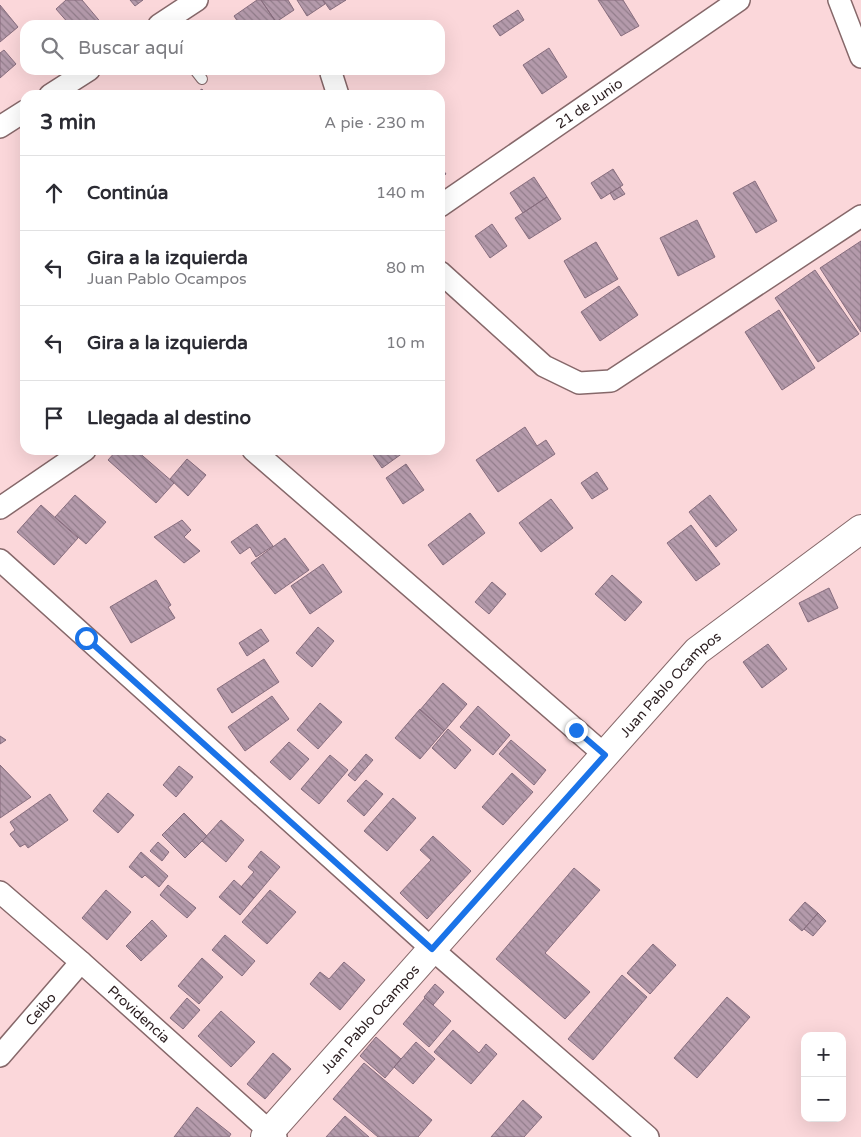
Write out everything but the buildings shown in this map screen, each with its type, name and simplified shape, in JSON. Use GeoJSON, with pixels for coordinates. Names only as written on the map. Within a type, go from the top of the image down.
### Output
{"type":"FeatureCollection","features":[{"type":"Feature","properties":{"kind":"street"},"geometry":{"type":"LineString","coordinates":[[167,20],[196,0]]}},
{"type":"Feature","properties":{"kind":"street","name":"21 de Junio"},"geometry":{"type":"LineString","coordinates":[[445,203],[739,0]]}},
{"type":"Feature","properties":{"kind":"street"},"geometry":{"type":"LineString","coordinates":[[839,0],[861,57]]}},
{"type":"Feature","properties":{"kind":"street"},"geometry":{"type":"LineString","coordinates":[[58,90],[81,75]]}},
{"type":"Feature","properties":{"kind":"street"},"geometry":{"type":"LineString","coordinates":[[331,75],[336,90]]}},
{"type":"Feature","properties":{"kind":"street"},"geometry":{"type":"LineString","coordinates":[[0,127],[20,114]]}},
{"type":"Feature","properties":{"kind":"street"},"geometry":{"type":"LineString","coordinates":[[445,277],[544,366],[579,383],[611,381],[861,216]]}},
{"type":"Feature","properties":{"kind":"street"},"geometry":{"type":"LineString","coordinates":[[0,508],[78,455]]}},
{"type":"Feature","properties":{"kind":"street"},"geometry":{"type":"LineString","coordinates":[[259,455],[605,755]]}},
{"type":"Feature","properties":{"kind":"street","name":"Juan Pablo Ocampos"},"geometry":{"type":"LineString","coordinates":[[271,1135],[432,949],[697,651],[861,529]]}},
{"type":"Feature","properties":{"kind":"street"},"geometry":{"type":"LineString","coordinates":[[0,560],[432,949],[648,1137]]}},
{"type":"Feature","properties":{"kind":"street","name":"Providencia"},"geometry":{"type":"LineString","coordinates":[[0,892],[81,962],[271,1135]]}},
{"type":"Feature","properties":{"kind":"street","name":"Ceibo"},"geometry":{"type":"LineString","coordinates":[[0,1056],[81,962]]}},
{"type":"Feature","properties":{"kind":"lane"},"geometry":{"type":"LineString","coordinates":[[198,75],[202,80]]}},
{"type":"Feature","properties":{"kind":"route"},"geometry":{"type":"LineString","coordinates":[[86,638],[432,949],[605,755],[576,730]]}}]}
